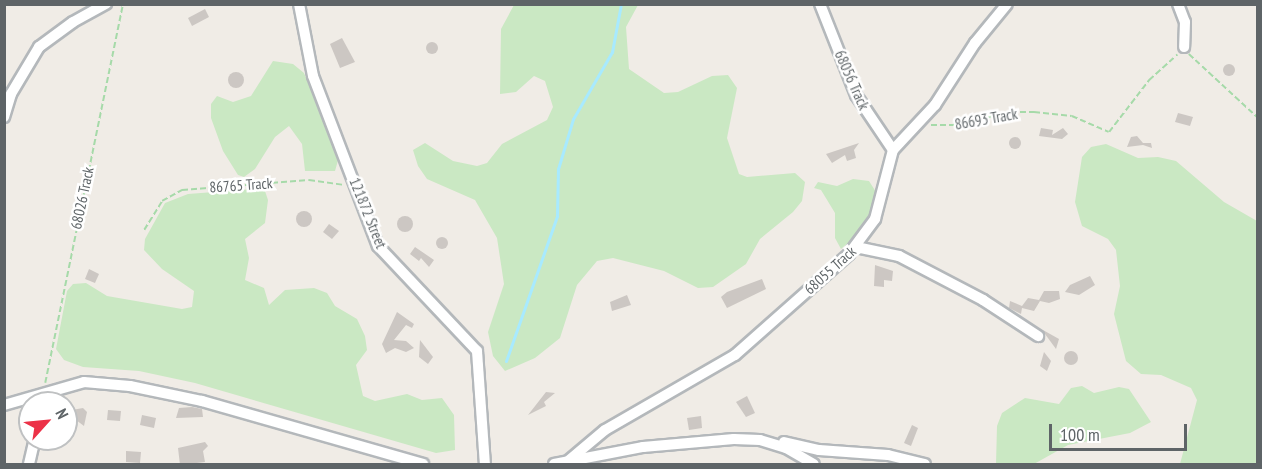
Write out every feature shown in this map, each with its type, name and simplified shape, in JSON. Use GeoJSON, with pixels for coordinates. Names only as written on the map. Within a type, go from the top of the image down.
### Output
{"type":"FeatureCollection","features":[{"type":"Feature","properties":{"kind":"street"},"geometry":{"type":"LineString","coordinates":[[4,117],[11,94],[39,47],[73,22],[106,4]]}},
{"type":"Feature","properties":{"kind":"street","name":"121872 Street"},"geometry":{"type":"LineString","coordinates":[[300,4],[313,76],[378,246],[477,351],[485,465]]}},
{"type":"Feature","properties":{"kind":"street","name":"68056 Track"},"geometry":{"type":"LineString","coordinates":[[820,4],[856,95],[892,150]]}},
{"type":"Feature","properties":{"kind":"street"},"geometry":{"type":"LineString","coordinates":[[892,150],[918,125],[1007,4]]}},
{"type":"Feature","properties":{"kind":"street"},"geometry":{"type":"LineString","coordinates":[[1178,4],[1185,22],[1184,47]]}},
{"type":"Feature","properties":{"kind":"street","name":"68055 Track"},"geometry":{"type":"LineString","coordinates":[[568,461],[605,430],[735,355],[856,247],[870,230],[880,206],[892,150]]}},
{"type":"Feature","properties":{"kind":"street"},"geometry":{"type":"LineString","coordinates":[[856,247],[899,256],[983,300],[1038,336]]}},
{"type":"Feature","properties":{"kind":"street"},"geometry":{"type":"LineString","coordinates":[[44,391],[100,382],[153,390],[423,465]]}},
{"type":"Feature","properties":{"kind":"street"},"geometry":{"type":"LineString","coordinates":[[760,440],[792,451],[814,465]]}},
{"type":"Feature","properties":{"kind":"street"},"geometry":{"type":"LineString","coordinates":[[554,465],[643,447],[760,440],[888,455],[925,465]]}},
{"type":"Feature","properties":{"kind":"path","name":"68026 Track"},"geometry":{"type":"LineString","coordinates":[[44,391],[123,4]]}},
{"type":"Feature","properties":{"kind":"path","name":"86693 Track"},"geometry":{"type":"LineString","coordinates":[[918,125],[953,125],[1011,112],[1034,112],[1072,116],[1109,132],[1149,80],[1184,47]]}},
{"type":"Feature","properties":{"kind":"path"},"geometry":{"type":"LineString","coordinates":[[1184,47],[1257,118]]}},
{"type":"Feature","properties":{"kind":"path","name":"86765 Track"},"geometry":{"type":"LineString","coordinates":[[144,230],[162,201],[182,190],[309,180],[357,188]]}},
{"type":"Feature","properties":{"kind":"green space"},"geometry":{"type":"Polygon","coordinates":[[[514,5],[638,5],[626,27],[629,69],[664,93],[678,92],[712,76],[728,75],[737,88],[727,138],[739,174],[747,177],[795,173],[805,182],[802,201],[793,212],[760,239],[746,264],[713,287],[698,288],[664,271],[613,258],[597,261],[577,285],[560,338],[535,358],[505,371],[493,356],[488,332],[504,284],[497,238],[475,200],[427,179],[418,166],[413,150],[425,143],[453,161],[477,166],[487,163],[502,144],[547,120],[553,107],[545,81],[534,76],[516,92],[500,94],[501,29],[514,5]]]}},
{"type":"Feature","properties":{"kind":"green space"},"geometry":{"type":"Polygon","coordinates":[[[273,61],[293,64],[304,73],[339,157],[335,171],[305,171],[302,144],[289,126],[275,137],[255,169],[244,177],[238,175],[223,151],[211,118],[211,104],[217,96],[233,102],[251,96],[273,61]]]}},
{"type":"Feature","properties":{"kind":"green space"},"geometry":{"type":"Polygon","coordinates":[[[1106,144],[1138,158],[1158,157],[1176,161],[1224,202],[1257,221],[1257,464],[1180,464],[1197,400],[1191,388],[1161,375],[1141,374],[1126,361],[1114,314],[1120,286],[1116,250],[1108,239],[1082,226],[1075,202],[1082,157],[1091,147],[1106,144]]]}},
{"type":"Feature","properties":{"kind":"green space"},"geometry":{"type":"Polygon","coordinates":[[[853,179],[869,181],[876,192],[871,214],[862,230],[841,249],[835,238],[835,213],[821,190],[814,188],[818,182],[837,186],[853,179]]]}},
{"type":"Feature","properties":{"kind":"green space"},"geometry":{"type":"Polygon","coordinates":[[[264,188],[268,200],[265,223],[245,239],[249,258],[245,280],[264,288],[269,305],[285,290],[314,288],[327,293],[335,306],[357,319],[365,336],[367,350],[356,365],[363,396],[375,401],[407,394],[422,400],[442,398],[454,415],[455,450],[436,453],[195,383],[139,371],[83,367],[64,360],[56,349],[67,291],[73,284],[86,283],[107,296],[182,309],[192,307],[194,291],[162,269],[144,250],[145,239],[165,203],[188,194],[264,188]]]}},
{"type":"Feature","properties":{"kind":"green space"},"geometry":{"type":"Polygon","coordinates":[[[1082,386],[1094,393],[1119,387],[1129,389],[1151,422],[1130,433],[1068,445],[1034,464],[996,464],[997,426],[1002,413],[1025,398],[1059,404],[1071,388],[1082,386]]]}},
{"type":"Feature","properties":{"kind":"building"},"geometry":{"type":"Polygon","coordinates":[[[205,9],[209,17],[192,26],[188,18],[205,9]]]}},
{"type":"Feature","properties":{"kind":"building"},"geometry":{"type":"Polygon","coordinates":[[[342,38],[355,62],[340,68],[330,44],[342,38]]]}},
{"type":"Feature","properties":{"kind":"building"},"geometry":{"type":"Polygon","coordinates":[[[434,42],[438,48],[434,54],[430,54],[426,46],[434,42]]]}},
{"type":"Feature","properties":{"kind":"building"},"geometry":{"type":"Polygon","coordinates":[[[1231,64],[1235,70],[1231,76],[1227,76],[1223,68],[1231,64]]]}},
{"type":"Feature","properties":{"kind":"building"},"geometry":{"type":"Polygon","coordinates":[[[236,72],[242,74],[244,80],[242,86],[236,88],[230,86],[228,80],[230,74],[236,72]]]}},
{"type":"Feature","properties":{"kind":"building"},"geometry":{"type":"Polygon","coordinates":[[[1178,113],[1193,117],[1190,126],[1175,122],[1178,113]]]}},
{"type":"Feature","properties":{"kind":"building"},"geometry":{"type":"Polygon","coordinates":[[[1041,128],[1053,130],[1052,135],[1063,128],[1068,134],[1062,139],[1039,136],[1041,128]]]}},
{"type":"Feature","properties":{"kind":"building"},"geometry":{"type":"Polygon","coordinates":[[[1137,136],[1143,143],[1151,143],[1152,148],[1143,145],[1127,147],[1131,137],[1137,136]]]}},
{"type":"Feature","properties":{"kind":"building"},"geometry":{"type":"Polygon","coordinates":[[[1017,137],[1021,143],[1017,149],[1013,149],[1009,141],[1017,137]]]}},
{"type":"Feature","properties":{"kind":"building"},"geometry":{"type":"Polygon","coordinates":[[[859,143],[854,150],[856,158],[847,161],[845,155],[832,163],[826,154],[859,143]]]}},
{"type":"Feature","properties":{"kind":"building"},"geometry":{"type":"Polygon","coordinates":[[[304,211],[312,219],[304,227],[296,219],[304,211]]]}},
{"type":"Feature","properties":{"kind":"building"},"geometry":{"type":"Polygon","coordinates":[[[405,216],[413,224],[405,232],[397,224],[405,216]]]}},
{"type":"Feature","properties":{"kind":"building"},"geometry":{"type":"Polygon","coordinates":[[[329,224],[339,231],[332,239],[323,232],[329,224]]]}},
{"type":"Feature","properties":{"kind":"building"},"geometry":{"type":"Polygon","coordinates":[[[444,237],[448,243],[444,249],[440,249],[436,241],[444,237]]]}},
{"type":"Feature","properties":{"kind":"building"},"geometry":{"type":"Polygon","coordinates":[[[415,247],[434,260],[429,267],[421,258],[419,261],[410,254],[415,247]]]}},
{"type":"Feature","properties":{"kind":"building"},"geometry":{"type":"Polygon","coordinates":[[[875,265],[893,271],[892,281],[884,280],[884,287],[874,286],[875,265]]]}},
{"type":"Feature","properties":{"kind":"building"},"geometry":{"type":"Polygon","coordinates":[[[89,269],[99,274],[95,283],[85,279],[89,269]]]}},
{"type":"Feature","properties":{"kind":"building"},"geometry":{"type":"Polygon","coordinates":[[[1090,276],[1095,285],[1079,295],[1065,292],[1070,285],[1090,276]]]}},
{"type":"Feature","properties":{"kind":"building"},"geometry":{"type":"Polygon","coordinates":[[[762,279],[766,289],[727,308],[721,297],[727,292],[762,279]]]}},
{"type":"Feature","properties":{"kind":"building"},"geometry":{"type":"Polygon","coordinates":[[[1044,291],[1059,291],[1060,299],[1049,303],[1040,301],[1034,311],[1022,308],[1021,314],[1009,308],[1010,301],[1022,306],[1028,298],[1039,300],[1044,291]]]}},
{"type":"Feature","properties":{"kind":"building"},"geometry":{"type":"Polygon","coordinates":[[[627,295],[631,305],[612,311],[610,302],[627,295]]]}},
{"type":"Feature","properties":{"kind":"building"},"geometry":{"type":"Polygon","coordinates":[[[397,312],[414,324],[412,328],[406,325],[394,340],[406,341],[414,348],[406,352],[395,348],[386,353],[382,344],[397,312]]]}},
{"type":"Feature","properties":{"kind":"building"},"geometry":{"type":"Polygon","coordinates":[[[1043,330],[1059,339],[1056,349],[1045,334],[1043,330]]]}},
{"type":"Feature","properties":{"kind":"building"},"geometry":{"type":"Polygon","coordinates":[[[420,340],[433,357],[428,364],[419,357],[420,340]]]}},
{"type":"Feature","properties":{"kind":"building"},"geometry":{"type":"Polygon","coordinates":[[[1068,351],[1074,351],[1078,358],[1074,365],[1068,365],[1064,361],[1064,355],[1068,351]]]}},
{"type":"Feature","properties":{"kind":"building"},"geometry":{"type":"Polygon","coordinates":[[[1044,352],[1051,361],[1047,371],[1040,366],[1044,352]]]}},
{"type":"Feature","properties":{"kind":"building"},"geometry":{"type":"Polygon","coordinates":[[[546,392],[555,393],[544,402],[546,406],[528,415],[546,392]]]}},
{"type":"Feature","properties":{"kind":"building"},"geometry":{"type":"Polygon","coordinates":[[[747,396],[755,413],[746,417],[736,402],[747,396]]]}},
{"type":"Feature","properties":{"kind":"building"},"geometry":{"type":"Polygon","coordinates":[[[83,408],[87,412],[84,426],[78,422],[78,409],[83,408]]]}},
{"type":"Feature","properties":{"kind":"building"},"geometry":{"type":"Polygon","coordinates":[[[179,408],[202,409],[203,417],[176,418],[179,408]]]}},
{"type":"Feature","properties":{"kind":"building"},"geometry":{"type":"Polygon","coordinates":[[[108,410],[121,411],[120,421],[107,420],[108,410]]]}},
{"type":"Feature","properties":{"kind":"building"},"geometry":{"type":"Polygon","coordinates":[[[142,415],[156,418],[154,428],[140,425],[142,415]]]}},
{"type":"Feature","properties":{"kind":"building"},"geometry":{"type":"Polygon","coordinates":[[[701,416],[702,428],[689,430],[687,418],[701,416]]]}},
{"type":"Feature","properties":{"kind":"building"},"geometry":{"type":"Polygon","coordinates":[[[912,425],[918,428],[911,446],[904,443],[912,425]]]}},
{"type":"Feature","properties":{"kind":"building"},"geometry":{"type":"Polygon","coordinates":[[[205,442],[208,446],[203,451],[205,462],[180,465],[178,448],[205,442]]]}},
{"type":"Feature","properties":{"kind":"building"},"geometry":{"type":"Polygon","coordinates":[[[126,451],[141,452],[140,463],[126,462],[126,451]]]}},
{"type":"Feature","properties":{"kind":"waterway"},"geometry":{"type":"LineString","coordinates":[[506,361],[557,216],[558,169],[573,119],[612,52],[621,4]]}}]}
